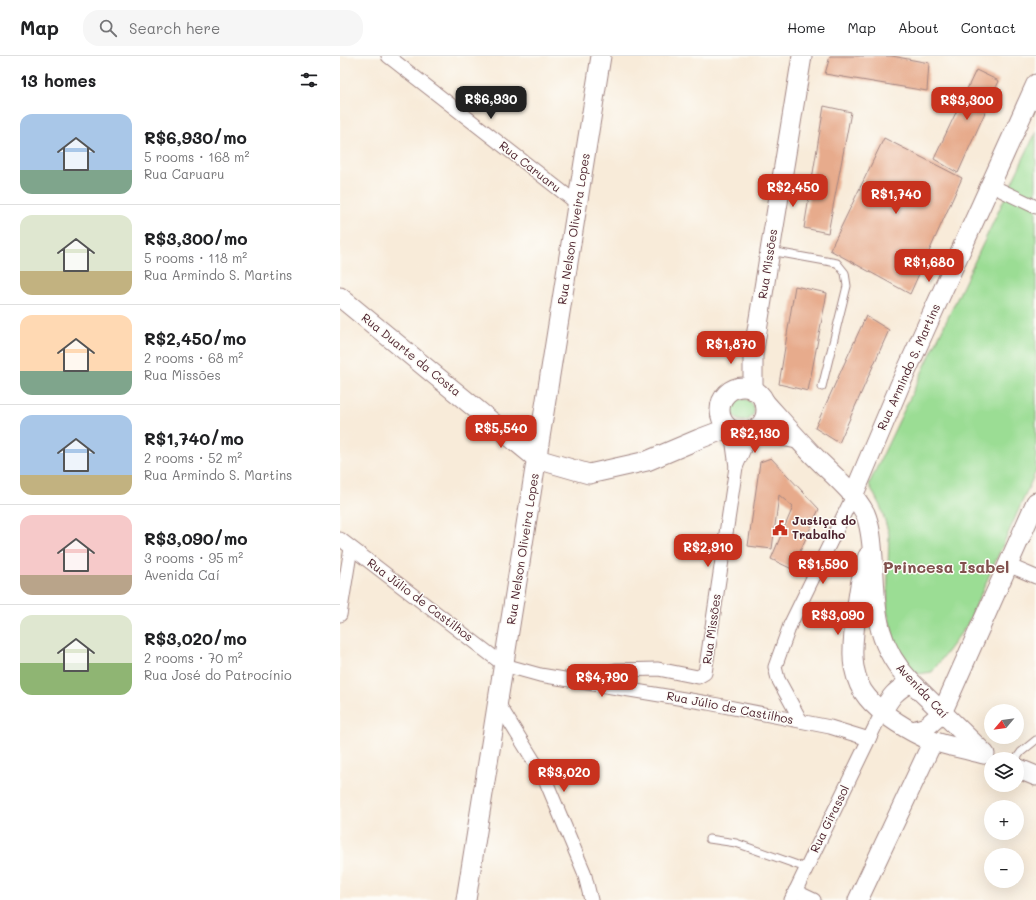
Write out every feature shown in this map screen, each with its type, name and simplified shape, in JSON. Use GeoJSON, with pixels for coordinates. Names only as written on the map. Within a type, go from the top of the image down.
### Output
{"type":"FeatureCollection","features":[{"type":"Feature","properties":{"kind":"street","name":"Rua Caruaru"},"geometry":{"type":"LineString","coordinates":[[388,56],[578,204]]}},
{"type":"Feature","properties":{"kind":"street","name":"Rua Nelson Oliveira Lopes"},"geometry":{"type":"LineString","coordinates":[[466,900],[601,56]]}},
{"type":"Feature","properties":{"kind":"street","name":"Rua Missões"},"geometry":{"type":"LineString","coordinates":[[752,393],[753,355],[802,56]]}},
{"type":"Feature","properties":{"kind":"street","name":"Rua Armindo S. Martins"},"geometry":{"type":"LineString","coordinates":[[853,496],[900,385],[1036,84]]}},
{"type":"Feature","properties":{"kind":"street"},"geometry":{"type":"LineString","coordinates":[[990,186],[1036,207]]}},
{"type":"Feature","properties":{"kind":"street","name":"Rua Duarte da Costa"},"geometry":{"type":"LineString","coordinates":[[340,297],[537,458],[589,474],[647,461],[699,439],[726,424]]}},
{"type":"Feature","properties":{"kind":"street"},"geometry":{"type":"LineString","coordinates":[[753,431],[760,425],[766,409],[752,393],[732,390],[726,394],[720,407],[726,424],[738,433],[753,431],[797,439]]}},
{"type":"Feature","properties":{"kind":"street","name":"Avenida Caí"},"geometry":{"type":"LineString","coordinates":[[752,393],[853,496],[865,514],[869,526],[872,545],[875,601],[879,626],[882,638],[893,660],[902,673],[942,713],[985,752]]}},
{"type":"Feature","properties":{"kind":"street","name":"Rua Missões"},"geometry":{"type":"LineString","coordinates":[[726,424],[736,467]]}},
{"type":"Feature","properties":{"kind":"street","name":"Rua Missões"},"geometry":{"type":"LineString","coordinates":[[576,680],[616,670],[658,668],[698,677],[705,673],[736,467],[753,431]]}},
{"type":"Feature","properties":{"kind":"street"},"geometry":{"type":"LineString","coordinates":[[801,722],[778,679],[775,667],[790,625],[853,496]]}},
{"type":"Feature","properties":{"kind":"street"},"geometry":{"type":"LineString","coordinates":[[913,731],[926,728],[942,713],[1036,502]]}},
{"type":"Feature","properties":{"kind":"street","name":"Rua Júlio de Castilhos"},"geometry":{"type":"LineString","coordinates":[[340,539],[504,665],[540,675],[708,703],[830,727],[869,739]]}},
{"type":"Feature","properties":{"kind":"street","name":"Avenida Caí"},"geometry":{"type":"LineString","coordinates":[[872,545],[863,568],[859,587],[853,653],[854,666],[862,691],[867,698],[882,712],[898,723],[932,741],[984,755]]}},
{"type":"Feature","properties":{"kind":"street"},"geometry":{"type":"LineString","coordinates":[[340,615],[351,548]]}},
{"type":"Feature","properties":{"kind":"street"},"geometry":{"type":"LineString","coordinates":[[1008,565],[1036,577]]}},
{"type":"Feature","properties":{"kind":"street"},"geometry":{"type":"LineString","coordinates":[[869,739],[882,712],[894,693],[899,688],[911,682]]}},
{"type":"Feature","properties":{"kind":"street"},"geometry":{"type":"LineString","coordinates":[[498,703],[545,779],[584,872],[592,900]]}},
{"type":"Feature","properties":{"kind":"street","name":"Rua Girassol"},"geometry":{"type":"LineString","coordinates":[[793,896],[869,739]]}},
{"type":"Feature","properties":{"kind":"street"},"geometry":{"type":"LineString","coordinates":[[858,900],[932,741]]}},
{"type":"Feature","properties":{"kind":"street"},"geometry":{"type":"LineString","coordinates":[[1024,771],[1036,776]]}},
{"type":"Feature","properties":{"kind":"street"},"geometry":{"type":"LineString","coordinates":[[793,896],[814,900]]}},
{"type":"Feature","properties":{"kind":"lane"},"geometry":{"type":"LineString","coordinates":[[770,251],[837,263],[845,273],[847,286],[822,387]]}},
{"type":"Feature","properties":{"kind":"lane"},"geometry":{"type":"LineString","coordinates":[[1021,752],[1036,740]]}},
{"type":"Feature","properties":{"kind":"lane"},"geometry":{"type":"LineString","coordinates":[[709,839],[736,843],[806,868]]}},
{"type":"Feature","properties":{"kind":"green space"},"geometry":{"type":"Polygon","coordinates":[[[1036,132],[1036,471],[967,625],[932,672],[919,674],[907,669],[898,655],[887,611],[889,534],[881,508],[869,484],[1036,132]]]}},
{"type":"Feature","properties":{"kind":"green space"},"geometry":{"type":"Polygon","coordinates":[[[743,399],[751,402],[754,410],[751,418],[743,421],[735,418],[732,410],[735,402],[743,399]]]}},
{"type":"Feature","properties":{"kind":"building"},"geometry":{"type":"Polygon","coordinates":[[[830,56],[892,56],[929,63],[927,91],[825,74],[830,56]]]}},
{"type":"Feature","properties":{"kind":"building"},"geometry":{"type":"Polygon","coordinates":[[[976,70],[999,81],[958,173],[934,159],[976,70]]]}},
{"type":"Feature","properties":{"kind":"building"},"geometry":{"type":"Polygon","coordinates":[[[824,106],[851,112],[828,233],[804,228],[824,106]]]}},
{"type":"Feature","properties":{"kind":"building"},"geometry":{"type":"Polygon","coordinates":[[[884,138],[962,178],[910,294],[830,250],[884,138]]]}},
{"type":"Feature","properties":{"kind":"building"},"geometry":{"type":"Polygon","coordinates":[[[795,286],[827,293],[808,391],[779,384],[795,286]]]}},
{"type":"Feature","properties":{"kind":"building"},"geometry":{"type":"Polygon","coordinates":[[[866,316],[889,330],[839,443],[815,428],[866,316]]]}},
{"type":"Feature","properties":{"kind":"building","name":"Justiça do Trabalho"},"geometry":{"type":"Polygon","coordinates":[[[771,458],[819,509],[792,569],[771,559],[793,507],[779,495],[772,549],[748,546],[760,462],[771,458]]]}},
{"type":"Feature","properties":{"kind":"place","name":"Justiça do Trabalho"},"geometry":{"type":"Point","coordinates":[780,528]}},
{"type":"Feature","properties":{"kind":"district","name":"Princesa Isabel"},"geometry":{"type":"Point","coordinates":[946,567]}}]}
